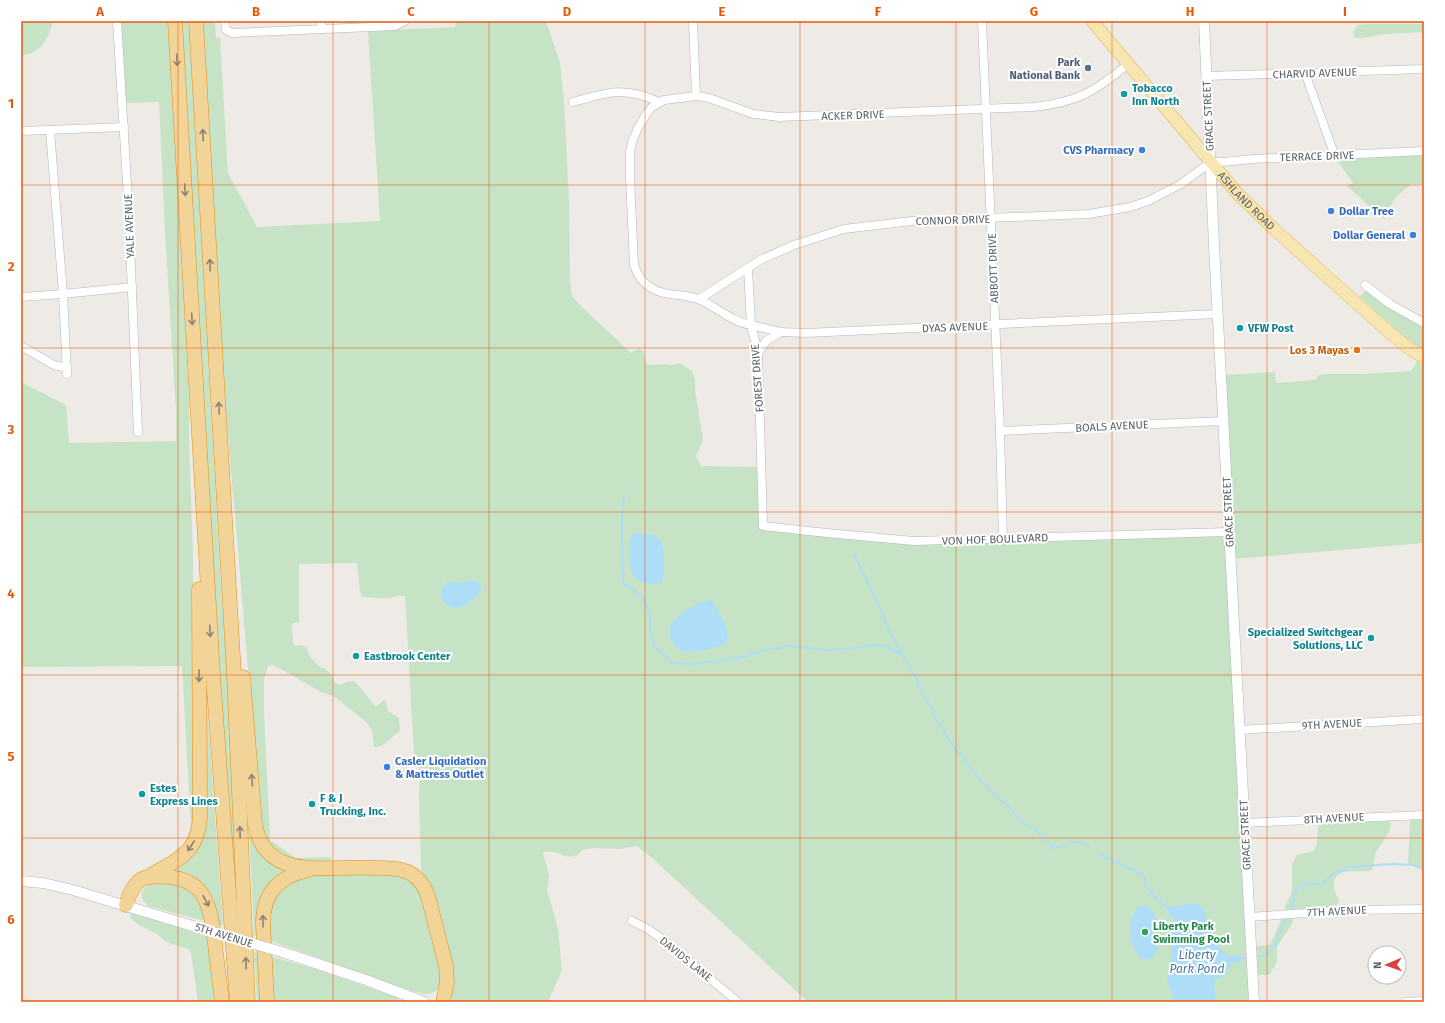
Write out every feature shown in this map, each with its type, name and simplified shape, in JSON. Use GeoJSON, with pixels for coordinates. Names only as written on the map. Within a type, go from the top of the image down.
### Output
{"type":"FeatureCollection","features":[{"type":"Feature","properties":{"kind":"highway"},"geometry":{"type":"LineString","coordinates":[[175,21],[213,676],[237,1002]]}},
{"type":"Feature","properties":{"kind":"highway"},"geometry":{"type":"LineString","coordinates":[[196,21],[234,674],[248,1002]]}},
{"type":"Feature","properties":{"kind":"highway"},"geometry":{"type":"LineString","coordinates":[[126,905],[134,886],[139,881],[160,868],[175,862],[186,853],[195,839],[199,825],[199,579],[193,439],[197,413]]}},
{"type":"Feature","properties":{"kind":"highway"},"geometry":{"type":"LineString","coordinates":[[220,435],[228,498],[256,829],[263,845],[275,858],[286,864],[312,869]]}},
{"type":"Feature","properties":{"kind":"highway"},"geometry":{"type":"LineString","coordinates":[[267,1002],[263,914],[265,903],[274,887],[285,878],[297,872],[312,869],[390,868],[407,871],[417,877],[425,888],[444,956],[447,982],[443,1002]]}},
{"type":"Feature","properties":{"kind":"highway"},"geometry":{"type":"LineString","coordinates":[[148,876],[178,878],[194,886],[204,896],[210,909],[213,923],[222,1002]]}},
{"type":"Feature","properties":{"kind":"main road","name":"ASHLAND ROAD"},"geometry":{"type":"LineString","coordinates":[[1092,21],[1238,194],[1276,231],[1398,339],[1424,357]]}},
{"type":"Feature","properties":{"kind":"street","name":"YALE AVENUE"},"geometry":{"type":"LineString","coordinates":[[117,21],[128,199],[138,432]]}},
{"type":"Feature","properties":{"kind":"street"},"geometry":{"type":"LineString","coordinates":[[224,21],[226,30],[232,33],[321,25],[394,26],[405,21]]}},
{"type":"Feature","properties":{"kind":"street"},"geometry":{"type":"LineString","coordinates":[[693,21],[696,96]]}},
{"type":"Feature","properties":{"kind":"street","name":"ABBOTT DRIVE"},"geometry":{"type":"LineString","coordinates":[[982,21],[1000,432],[1003,539]]}},
{"type":"Feature","properties":{"kind":"street","name":"GRACE STREET"},"geometry":{"type":"LineString","coordinates":[[1204,21],[1217,314],[1254,1002]]}},
{"type":"Feature","properties":{"kind":"street","name":"ACKER DRIVE"},"geometry":{"type":"LineString","coordinates":[[659,102],[674,98],[696,96],[709,98],[753,114],[779,117],[986,110],[1046,106],[1066,102],[1097,89],[1128,64]]}},
{"type":"Feature","properties":{"kind":"street","name":"CHARVID AVENUE"},"geometry":{"type":"LineString","coordinates":[[1206,76],[1424,69]]}},
{"type":"Feature","properties":{"kind":"street"},"geometry":{"type":"LineString","coordinates":[[1306,73],[1334,156]]}},
{"type":"Feature","properties":{"kind":"street"},"geometry":{"type":"LineString","coordinates":[[573,102],[606,93],[625,91],[645,95],[659,102],[652,107],[642,120],[631,147],[630,178],[634,265],[639,277],[648,286],[654,290],[668,294],[699,299],[740,322],[751,325],[748,292],[748,268]]}},
{"type":"Feature","properties":{"kind":"street"},"geometry":{"type":"LineString","coordinates":[[21,131],[124,127]]}},
{"type":"Feature","properties":{"kind":"street"},"geometry":{"type":"LineString","coordinates":[[21,346],[67,371],[63,294],[50,130]]}},
{"type":"Feature","properties":{"kind":"street","name":"TERRACE DRIVE"},"geometry":{"type":"LineString","coordinates":[[1211,162],[1424,151]]}},
{"type":"Feature","properties":{"kind":"street","name":"CONNOR DRIVE"},"geometry":{"type":"LineString","coordinates":[[699,299],[762,260],[794,245],[844,230],[912,221],[1089,214],[1130,207],[1148,201],[1181,184],[1211,162]]}},
{"type":"Feature","properties":{"kind":"street"},"geometry":{"type":"LineString","coordinates":[[1365,284],[1390,304],[1424,323]]}},
{"type":"Feature","properties":{"kind":"street"},"geometry":{"type":"LineString","coordinates":[[21,297],[132,288]]}},
{"type":"Feature","properties":{"kind":"street","name":"DYAS AVENUE"},"geometry":{"type":"LineString","coordinates":[[751,325],[781,332],[806,333],[1217,314]]}},
{"type":"Feature","properties":{"kind":"street","name":"FOREST DRIVE"},"geometry":{"type":"LineString","coordinates":[[751,325],[758,353],[763,526]]}},
{"type":"Feature","properties":{"kind":"street"},"geometry":{"type":"LineString","coordinates":[[758,353],[766,341],[781,332]]}},
{"type":"Feature","properties":{"kind":"street","name":"BOALS AVENUE"},"geometry":{"type":"LineString","coordinates":[[1000,432],[1223,421]]}},
{"type":"Feature","properties":{"kind":"street","name":"VON HOF BOULEVARD"},"geometry":{"type":"LineString","coordinates":[[763,526],[897,540],[936,541],[1229,532]]}},
{"type":"Feature","properties":{"kind":"street","name":"9TH AVENUE"},"geometry":{"type":"LineString","coordinates":[[1239,730],[1424,718]]}},
{"type":"Feature","properties":{"kind":"street","name":"8TH AVENUE"},"geometry":{"type":"LineString","coordinates":[[1244,823],[1424,815]]}},
{"type":"Feature","properties":{"kind":"street","name":"5TH AVENUE"},"geometry":{"type":"LineString","coordinates":[[21,880],[65,887],[282,952],[366,980],[424,1002]]}},
{"type":"Feature","properties":{"kind":"street","name":"7TH AVENUE"},"geometry":{"type":"LineString","coordinates":[[1249,917],[1284,914],[1424,909]]}},
{"type":"Feature","properties":{"kind":"street","name":"DAVIDS LANE"},"geometry":{"type":"LineString","coordinates":[[632,921],[648,929],[666,942],[738,1002]]}},
{"type":"Feature","properties":{"kind":"street"},"geometry":{"type":"LineString","coordinates":[[1406,1002],[1424,1001]]}},
{"type":"Feature","properties":{"kind":"green space"},"geometry":{"type":"Polygon","coordinates":[[[21,21],[53,21],[43,44],[34,52],[21,55],[21,21]]]}},
{"type":"Feature","properties":{"kind":"green space"},"geometry":{"type":"Polygon","coordinates":[[[120,21],[168,21],[189,393],[193,555],[195,831],[181,850],[188,839],[191,827],[182,666],[21,667],[21,382],[66,405],[69,443],[176,441],[176,411],[159,102],[126,103],[120,21]]]}},
{"type":"Feature","properties":{"kind":"green space"},"geometry":{"type":"Polygon","coordinates":[[[182,21],[189,21],[221,590],[226,644],[239,921],[237,922],[223,738],[182,21]]]}},
{"type":"Feature","properties":{"kind":"green space"},"geometry":{"type":"Polygon","coordinates":[[[203,21],[215,21],[216,38],[220,38],[228,173],[257,227],[380,221],[368,31],[455,27],[456,21],[546,21],[560,63],[564,101],[569,201],[570,281],[572,296],[631,353],[640,349],[643,351],[646,362],[649,365],[672,365],[680,363],[692,371],[695,379],[695,390],[703,439],[696,457],[701,466],[758,467],[760,529],[866,540],[1222,536],[1225,543],[1250,1002],[808,1002],[651,857],[637,846],[620,849],[594,848],[582,850],[579,854],[569,857],[554,852],[543,852],[549,876],[547,890],[558,929],[562,970],[548,1002],[453,1002],[453,975],[427,880],[421,870],[419,798],[420,775],[417,756],[414,754],[405,596],[372,598],[362,596],[356,563],[299,565],[299,622],[293,623],[292,625],[293,643],[294,646],[302,645],[306,647],[311,658],[321,668],[324,668],[329,672],[336,684],[341,685],[346,682],[355,681],[376,707],[385,699],[388,711],[399,718],[400,731],[385,744],[374,747],[372,730],[366,722],[335,697],[319,691],[273,665],[268,666],[264,679],[264,711],[270,840],[296,858],[331,857],[330,863],[296,862],[272,849],[263,833],[260,808],[224,389],[203,21]]]}},
{"type":"Feature","properties":{"kind":"green space"},"geometry":{"type":"Polygon","coordinates":[[[1424,24],[1424,32],[1386,34],[1355,38],[1353,32],[1358,25],[1424,24]]]}},
{"type":"Feature","properties":{"kind":"green space"},"geometry":{"type":"Polygon","coordinates":[[[1424,154],[1424,184],[1411,184],[1395,198],[1384,219],[1347,186],[1353,183],[1336,159],[1424,154]]]}},
{"type":"Feature","properties":{"kind":"green space"},"geometry":{"type":"Polygon","coordinates":[[[1366,290],[1424,326],[1424,351],[1399,332],[1360,297],[1366,290]]]}},
{"type":"Feature","properties":{"kind":"green space"},"geometry":{"type":"Polygon","coordinates":[[[1418,360],[1424,364],[1424,543],[1234,559],[1224,375],[1275,372],[1276,383],[1315,380],[1319,375],[1325,374],[1363,374],[1411,371],[1418,360]]]}},
{"type":"Feature","properties":{"kind":"green space"},"geometry":{"type":"Polygon","coordinates":[[[205,678],[223,926],[218,924],[214,910],[171,873],[172,868],[190,855],[205,678]]]}},
{"type":"Feature","properties":{"kind":"green space"},"geometry":{"type":"Polygon","coordinates":[[[247,781],[251,822],[286,869],[259,937],[254,935],[247,781]]]}},
{"type":"Feature","properties":{"kind":"green space"},"geometry":{"type":"Polygon","coordinates":[[[1412,819],[1424,819],[1424,870],[1409,865],[1408,863],[1410,821],[1412,819]]]}},
{"type":"Feature","properties":{"kind":"green space"},"geometry":{"type":"Polygon","coordinates":[[[1389,821],[1391,823],[1389,832],[1376,852],[1372,870],[1345,872],[1336,876],[1334,884],[1339,901],[1336,907],[1285,910],[1292,892],[1292,864],[1297,855],[1314,851],[1317,843],[1318,826],[1321,824],[1389,821]]]}},
{"type":"Feature","properties":{"kind":"green space"},"geometry":{"type":"Polygon","coordinates":[[[395,874],[411,881],[421,895],[439,957],[440,987],[434,992],[424,994],[412,991],[268,940],[268,916],[278,891],[306,875],[395,874]]]}},
{"type":"Feature","properties":{"kind":"green space"},"geometry":{"type":"Polygon","coordinates":[[[154,882],[183,885],[200,900],[208,922],[148,906],[142,898],[142,892],[143,889],[154,882]]]}},
{"type":"Feature","properties":{"kind":"green space"},"geometry":{"type":"Polygon","coordinates":[[[131,913],[209,937],[216,1002],[198,1002],[191,953],[188,949],[166,942],[157,934],[139,925],[130,918],[131,913]]]}},
{"type":"Feature","properties":{"kind":"green space"},"geometry":{"type":"Polygon","coordinates":[[[1293,918],[1292,924],[1277,947],[1277,962],[1269,975],[1258,975],[1256,948],[1258,946],[1269,945],[1282,919],[1293,918]]]}},
{"type":"Feature","properties":{"kind":"green space"},"geometry":{"type":"Polygon","coordinates":[[[254,951],[260,953],[262,1002],[257,1002],[254,951]]]}},
{"type":"Feature","properties":{"kind":"green space"},"geometry":{"type":"Polygon","coordinates":[[[270,956],[315,969],[399,998],[397,1002],[272,1002],[270,956]]]}},
{"type":"Feature","properties":{"kind":"water"},"geometry":{"type":"Polygon","coordinates":[[[635,533],[652,535],[660,540],[664,558],[662,582],[657,584],[649,584],[642,582],[632,574],[629,546],[631,537],[635,533]]]}},
{"type":"Feature","properties":{"kind":"water"},"geometry":{"type":"Polygon","coordinates":[[[472,580],[480,583],[481,591],[464,606],[453,608],[448,606],[443,601],[442,590],[448,581],[460,583],[472,580]]]}},
{"type":"Feature","properties":{"kind":"water"},"geometry":{"type":"Polygon","coordinates":[[[712,600],[726,628],[727,639],[725,644],[697,652],[680,650],[675,646],[671,638],[670,626],[688,609],[700,603],[712,600]]]}},
{"type":"Feature","properties":{"kind":"water","name":"Liberty Park Pond"},"geometry":{"type":"Polygon","coordinates":[[[1189,903],[1201,906],[1203,908],[1211,934],[1222,950],[1230,957],[1237,955],[1241,956],[1241,961],[1239,964],[1232,961],[1224,976],[1215,980],[1214,985],[1216,1002],[1173,1002],[1172,994],[1167,981],[1171,960],[1171,933],[1174,918],[1168,913],[1167,908],[1169,906],[1175,907],[1189,903]]]}},
{"type":"Feature","properties":{"kind":"water","name":"Liberty Park Swimming Pool"},"geometry":{"type":"Polygon","coordinates":[[[1144,905],[1151,910],[1159,929],[1157,949],[1153,956],[1147,959],[1139,957],[1132,943],[1130,932],[1131,921],[1135,911],[1144,905]]]}},
{"type":"Feature","properties":{"kind":"waterway"},"geometry":{"type":"LineString","coordinates":[[624,495],[622,520],[623,582],[635,590],[645,601],[650,616],[650,629],[655,647],[667,657],[670,662],[690,664],[733,659],[752,655],[768,648],[775,649],[787,646],[829,650],[874,645],[884,646],[898,652],[904,658]]}},
{"type":"Feature","properties":{"kind":"waterway"},"geometry":{"type":"LineString","coordinates":[[854,554],[901,653]]}},
{"type":"Feature","properties":{"kind":"waterway"},"geometry":{"type":"LineString","coordinates":[[904,658],[932,709],[935,718],[955,749],[960,753],[989,789],[1012,810],[1021,822],[1036,830],[1053,848],[1075,842],[1084,843],[1089,846]]}},
{"type":"Feature","properties":{"kind":"waterway"},"geometry":{"type":"LineString","coordinates":[[1098,853],[1135,871],[1139,875],[1143,874],[1148,889],[1167,908]]}},
{"type":"Feature","properties":{"kind":"waterway"},"geometry":{"type":"LineString","coordinates":[[1290,912],[1296,891],[1301,885],[1320,885],[1335,873],[1350,867],[1392,864],[1413,865],[1424,869]]}},
{"type":"Feature","properties":{"kind":"waterway"},"geometry":{"type":"LineString","coordinates":[[1255,957],[1263,955],[1273,948],[1287,917]]}},
{"type":"Feature","properties":{"kind":"waterway"},"geometry":{"type":"LineString","coordinates":[[1241,958],[1248,958]]}},
{"type":"Feature","properties":{"kind":"place","name":"Park National Bank"},"geometry":{"type":"Point","coordinates":[1088,68]}},
{"type":"Feature","properties":{"kind":"place","name":"Tobacco Inn North"},"geometry":{"type":"Point","coordinates":[1124,94]}},
{"type":"Feature","properties":{"kind":"place","name":"CVS Pharmacy"},"geometry":{"type":"Point","coordinates":[1142,150]}},
{"type":"Feature","properties":{"kind":"place","name":"Dollar Tree"},"geometry":{"type":"Point","coordinates":[1331,211]}},
{"type":"Feature","properties":{"kind":"place","name":"Dollar General"},"geometry":{"type":"Point","coordinates":[1413,235]}},
{"type":"Feature","properties":{"kind":"place","name":"VFW Post"},"geometry":{"type":"Point","coordinates":[1240,328]}},
{"type":"Feature","properties":{"kind":"place","name":"Los 3 Mayas"},"geometry":{"type":"Point","coordinates":[1357,350]}},
{"type":"Feature","properties":{"kind":"place","name":"Specialized Switchgear Solutions, LLC"},"geometry":{"type":"Point","coordinates":[1371,638]}},
{"type":"Feature","properties":{"kind":"place","name":"Eastbrook Center"},"geometry":{"type":"Point","coordinates":[356,656]}},
{"type":"Feature","properties":{"kind":"place","name":"Casler Liquidation & Mattress Outlet"},"geometry":{"type":"Point","coordinates":[387,767]}},
{"type":"Feature","properties":{"kind":"place","name":"Estes Express Lines"},"geometry":{"type":"Point","coordinates":[142,794]}},
{"type":"Feature","properties":{"kind":"place","name":"F & J Trucking, Inc."},"geometry":{"type":"Point","coordinates":[312,804]}},
{"type":"Feature","properties":{"kind":"place","name":"Liberty Park Swimming Pool"},"geometry":{"type":"Point","coordinates":[1145,932]}}]}
